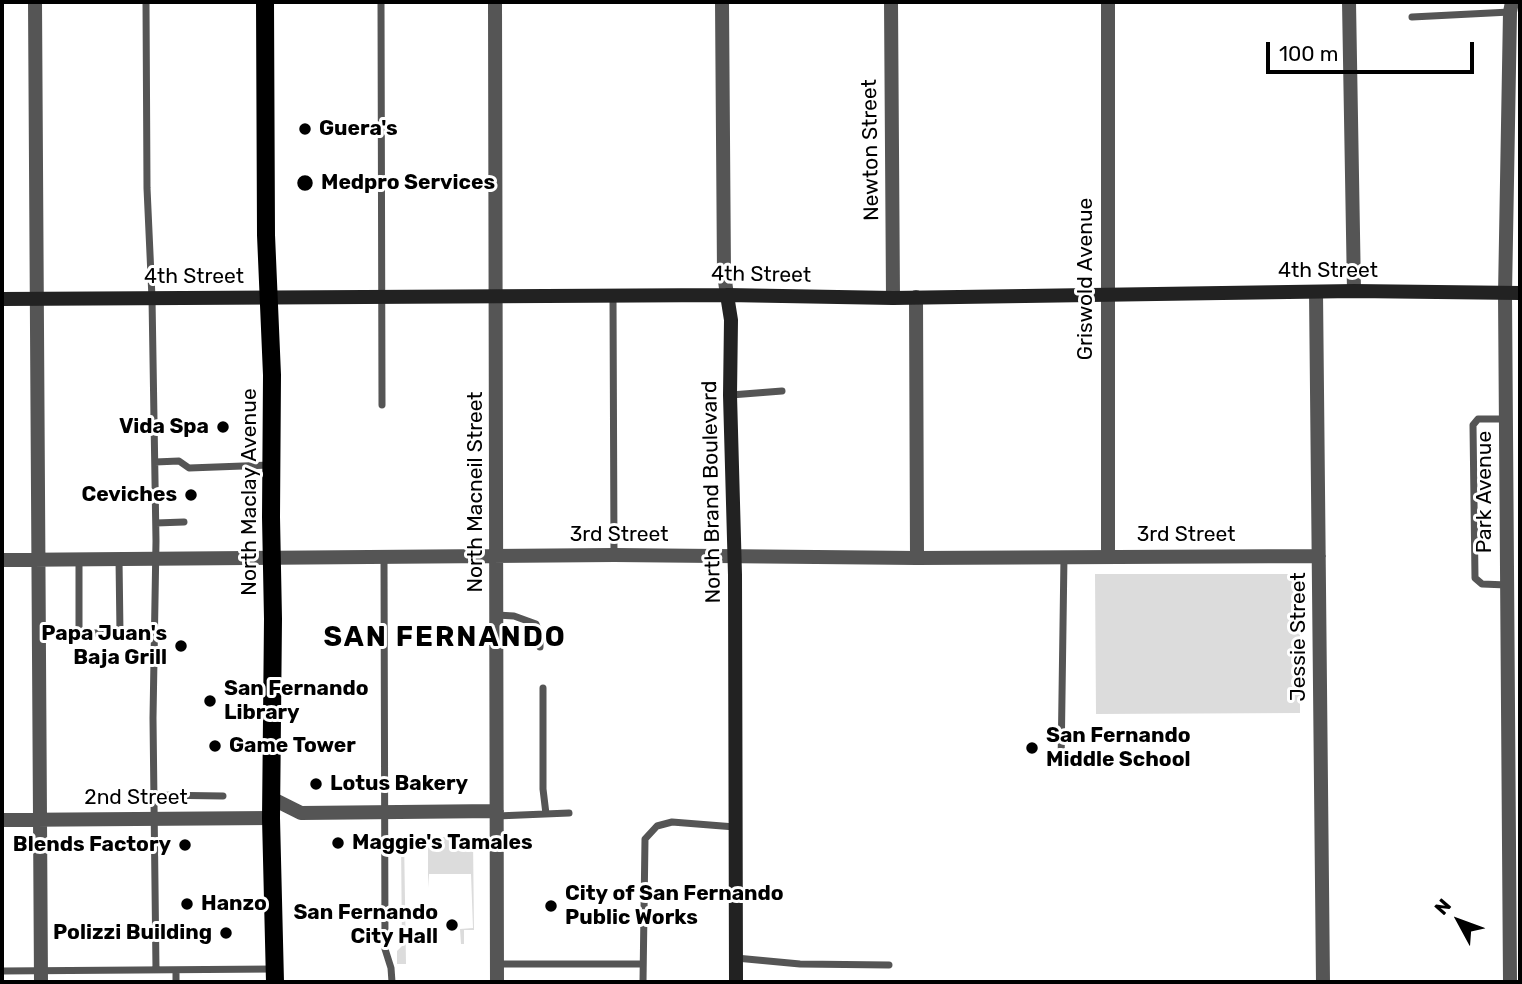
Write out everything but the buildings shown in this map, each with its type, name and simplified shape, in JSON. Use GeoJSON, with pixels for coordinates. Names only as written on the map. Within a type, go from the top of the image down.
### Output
{"type":"FeatureCollection","features":[{"type":"Feature","properties":{"kind":"main road","name":"North Maclay Avenue"},"geometry":{"type":"LineString","coordinates":[[265,2],[266,235],[273,558],[271,818],[274,976]]}},
{"type":"Feature","properties":{"kind":"street"},"geometry":{"type":"LineString","coordinates":[[35,2],[41,977]]}},
{"type":"Feature","properties":{"kind":"street","name":"North Macneil Street"},"geometry":{"type":"LineString","coordinates":[[495,2],[498,982]]}},
{"type":"Feature","properties":{"kind":"street","name":"North Brand Boulevard"},"geometry":{"type":"LineString","coordinates":[[722,2],[724,274],[731,320],[736,982]]}},
{"type":"Feature","properties":{"kind":"street","name":"Newton Street"},"geometry":{"type":"LineString","coordinates":[[891,2],[893,298]]}},
{"type":"Feature","properties":{"kind":"street","name":"Griswold Avenue"},"geometry":{"type":"LineString","coordinates":[[1108,2],[1108,556]]}},
{"type":"Feature","properties":{"kind":"street"},"geometry":{"type":"LineString","coordinates":[[1349,2],[1354,291]]}},
{"type":"Feature","properties":{"kind":"street","name":"Park Avenue"},"geometry":{"type":"LineString","coordinates":[[1510,982],[1505,294],[1514,107],[1511,7]]}},
{"type":"Feature","properties":{"kind":"street","name":"4th Street"},"geometry":{"type":"LineString","coordinates":[[2,299],[727,295],[893,298],[1354,291],[1520,293]]}},
{"type":"Feature","properties":{"kind":"street","name":"Jessie Street"},"geometry":{"type":"LineString","coordinates":[[1316,292],[1323,982]]}},
{"type":"Feature","properties":{"kind":"street"},"geometry":{"type":"LineString","coordinates":[[916,297],[916,558]]}},
{"type":"Feature","properties":{"kind":"street","name":"3rd Street"},"geometry":{"type":"LineString","coordinates":[[2,560],[614,555],[916,558],[1320,556]]}},
{"type":"Feature","properties":{"kind":"street"},"geometry":{"type":"LineString","coordinates":[[271,798],[300,813],[497,814]]}},
{"type":"Feature","properties":{"kind":"street","name":"2nd Street"},"geometry":{"type":"LineString","coordinates":[[2,820],[271,818]]}},
{"type":"Feature","properties":{"kind":"lane"},"geometry":{"type":"LineString","coordinates":[[146,2],[147,188],[156,523],[153,718],[156,970]]}},
{"type":"Feature","properties":{"kind":"lane"},"geometry":{"type":"LineString","coordinates":[[381,2],[382,405]]}},
{"type":"Feature","properties":{"kind":"lane"},"geometry":{"type":"LineString","coordinates":[[1412,17],[1511,7]]}},
{"type":"Feature","properties":{"kind":"lane"},"geometry":{"type":"LineString","coordinates":[[613,296],[614,555]]}},
{"type":"Feature","properties":{"kind":"lane"},"geometry":{"type":"LineString","coordinates":[[730,395],[782,391]]}},
{"type":"Feature","properties":{"kind":"lane"},"geometry":{"type":"LineString","coordinates":[[1506,419],[1478,419],[1473,425],[1475,578],[1482,584],[1507,585]]}},
{"type":"Feature","properties":{"kind":"lane"},"geometry":{"type":"LineString","coordinates":[[155,462],[179,461],[189,468],[271,465]]}},
{"type":"Feature","properties":{"kind":"lane"},"geometry":{"type":"LineString","coordinates":[[156,523],[184,522]]}},
{"type":"Feature","properties":{"kind":"lane"},"geometry":{"type":"LineString","coordinates":[[1061,765],[1064,556]]}},
{"type":"Feature","properties":{"kind":"lane"},"geometry":{"type":"LineString","coordinates":[[384,557],[385,949],[392,982]]}},
{"type":"Feature","properties":{"kind":"lane"},"geometry":{"type":"LineString","coordinates":[[79,559],[79,633],[120,633],[119,559]]}},
{"type":"Feature","properties":{"kind":"lane"},"geometry":{"type":"LineString","coordinates":[[497,615],[514,616],[536,624],[540,634],[540,647]]}},
{"type":"Feature","properties":{"kind":"lane"},"geometry":{"type":"LineString","coordinates":[[543,688],[543,789],[546,814]]}},
{"type":"Feature","properties":{"kind":"lane"},"geometry":{"type":"LineString","coordinates":[[155,795],[223,796]]}},
{"type":"Feature","properties":{"kind":"lane"},"geometry":{"type":"LineString","coordinates":[[497,814],[569,813]]}},
{"type":"Feature","properties":{"kind":"lane"},"geometry":{"type":"LineString","coordinates":[[643,982],[645,839],[657,826],[672,822],[735,827]]}},
{"type":"Feature","properties":{"kind":"lane"},"geometry":{"type":"LineString","coordinates":[[736,958],[800,964],[889,965]]}},
{"type":"Feature","properties":{"kind":"lane"},"geometry":{"type":"LineString","coordinates":[[497,964],[643,964]]}},
{"type":"Feature","properties":{"kind":"lane"},"geometry":{"type":"LineString","coordinates":[[2,971],[41,977],[156,970],[274,976]]}},
{"type":"Feature","properties":{"kind":"lane"},"geometry":{"type":"LineString","coordinates":[[176,970],[176,982]]}},
{"type":"Feature","properties":{"kind":"shaded area"},"geometry":{"type":"Polygon","coordinates":[[[1095,574],[1291,574],[1297,577],[1300,581],[1300,713],[1096,714],[1095,574]]]}},
{"type":"Feature","properties":{"kind":"shaded area"},"geometry":{"type":"Polygon","coordinates":[[[389,837],[404,837],[406,964],[397,964],[397,951],[402,946],[401,842],[398,839],[390,847],[389,837]]]}},
{"type":"Feature","properties":{"kind":"shaded area"},"geometry":{"type":"Polygon","coordinates":[[[428,837],[473,839],[474,930],[464,930],[464,944],[461,944],[460,929],[473,928],[471,874],[429,874],[428,888],[428,837]]]}},
{"type":"Feature","properties":{"kind":"place","name":"Guera's"},"geometry":{"type":"Point","coordinates":[305,129]}},
{"type":"Feature","properties":{"kind":"place","name":"Medpro Services"},"geometry":{"type":"Point","coordinates":[305,183]}},
{"type":"Feature","properties":{"kind":"place","name":"Vida Spa"},"geometry":{"type":"Point","coordinates":[223,427]}},
{"type":"Feature","properties":{"kind":"place","name":"Ceviches"},"geometry":{"type":"Point","coordinates":[191,495]}},
{"type":"Feature","properties":{"kind":"place","name":"Papa Juan's Baja Grill"},"geometry":{"type":"Point","coordinates":[181,646]}},
{"type":"Feature","properties":{"kind":"place","name":"San Fernando Library"},"geometry":{"type":"Point","coordinates":[210,701]}},
{"type":"Feature","properties":{"kind":"place","name":"Game Tower"},"geometry":{"type":"Point","coordinates":[215,746]}},
{"type":"Feature","properties":{"kind":"place","name":"San Fernando Middle School"},"geometry":{"type":"Point","coordinates":[1032,748]}},
{"type":"Feature","properties":{"kind":"place","name":"Lotus Bakery"},"geometry":{"type":"Point","coordinates":[316,784]}},
{"type":"Feature","properties":{"kind":"place","name":"Maggie's Tamales"},"geometry":{"type":"Point","coordinates":[338,843]}},
{"type":"Feature","properties":{"kind":"place","name":"Blends Factory"},"geometry":{"type":"Point","coordinates":[185,845]}},
{"type":"Feature","properties":{"kind":"place","name":"Hanzo"},"geometry":{"type":"Point","coordinates":[187,904]}},
{"type":"Feature","properties":{"kind":"place","name":"City of San Fernando Public Works"},"geometry":{"type":"Point","coordinates":[551,906]}},
{"type":"Feature","properties":{"kind":"place","name":"San Fernando City Hall"},"geometry":{"type":"Point","coordinates":[452,925]}},
{"type":"Feature","properties":{"kind":"place","name":"Polizzi Building"},"geometry":{"type":"Point","coordinates":[226,933]}},
{"type":"Feature","properties":{"kind":"district","name":"SAN FERNANDO"},"geometry":{"type":"Point","coordinates":[445,638]}}]}
